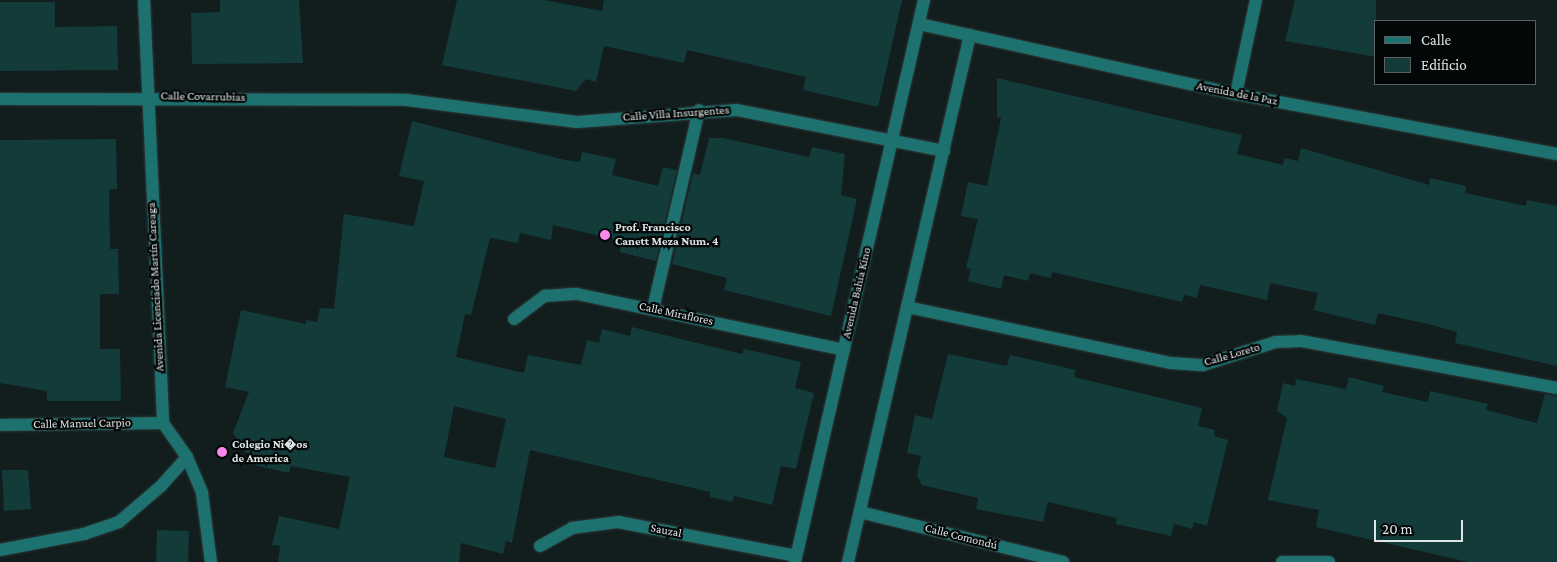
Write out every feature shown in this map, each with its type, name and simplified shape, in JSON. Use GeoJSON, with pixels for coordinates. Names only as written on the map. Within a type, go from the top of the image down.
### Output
{"type":"FeatureCollection","features":[{"type":"Feature","properties":{"kind":"street","name":"Avenida Licenciado Martín Careaga"},"geometry":{"type":"LineString","coordinates":[[144,0],[146,97],[163,423]]}},
{"type":"Feature","properties":{"kind":"street","name":"Avenida Bahía Kino"},"geometry":{"type":"LineString","coordinates":[[795,559],[924,0]]}},
{"type":"Feature","properties":{"kind":"street"},"geometry":{"type":"LineString","coordinates":[[1236,94],[1256,0]]}},
{"type":"Feature","properties":{"kind":"street","name":"Avenida de la Paz"},"geometry":{"type":"LineString","coordinates":[[919,24],[1236,94],[1557,154]]}},
{"type":"Feature","properties":{"kind":"street"},"geometry":{"type":"LineString","coordinates":[[848,562],[970,36]]}},
{"type":"Feature","properties":{"kind":"street","name":"Calle Covarrubias"},"geometry":{"type":"LineString","coordinates":[[0,99],[146,97],[406,100]]}},
{"type":"Feature","properties":{"kind":"street","name":"Calle Villa Insurgentes"},"geometry":{"type":"LineString","coordinates":[[406,100],[577,122],[699,110],[737,110],[944,151]]}},
{"type":"Feature","properties":{"kind":"street"},"geometry":{"type":"LineString","coordinates":[[653,309],[699,110]]}},
{"type":"Feature","properties":{"kind":"street","name":"Calle Miraflores"},"geometry":{"type":"LineString","coordinates":[[514,319],[544,296],[577,294],[844,350]]}},
{"type":"Feature","properties":{"kind":"street","name":"Calle Loreto"},"geometry":{"type":"LineString","coordinates":[[907,307],[1171,363],[1203,365],[1276,342],[1301,341],[1557,388]]}},
{"type":"Feature","properties":{"kind":"street"},"geometry":{"type":"LineString","coordinates":[[163,423],[187,457],[202,493],[212,562]]}},
{"type":"Feature","properties":{"kind":"street","name":"Calle Manuel Carpio"},"geometry":{"type":"LineString","coordinates":[[0,425],[163,423]]}},
{"type":"Feature","properties":{"kind":"street"},"geometry":{"type":"LineString","coordinates":[[0,550],[84,534],[119,522],[161,486],[187,457]]}},
{"type":"Feature","properties":{"kind":"street","name":"Calle Comondú"},"geometry":{"type":"LineString","coordinates":[[860,512],[1063,562]]}},
{"type":"Feature","properties":{"kind":"street","name":"Sauzal"},"geometry":{"type":"LineString","coordinates":[[540,546],[572,528],[618,522],[795,559]]}},
{"type":"Feature","properties":{"kind":"street"},"geometry":{"type":"LineString","coordinates":[[1282,562],[1329,562]]}},
{"type":"Feature","properties":{"kind":"building"},"geometry":{"type":"Polygon","coordinates":[[[220,0],[299,0],[303,63],[192,64],[191,13],[220,12],[220,0]]]}},
{"type":"Feature","properties":{"kind":"building"},"geometry":{"type":"Polygon","coordinates":[[[457,0],[544,0],[602,11],[604,0],[902,0],[878,107],[803,90],[806,77],[687,50],[684,63],[604,46],[596,82],[586,79],[576,91],[442,65],[457,0]]]}},
{"type":"Feature","properties":{"kind":"building"},"geometry":{"type":"Polygon","coordinates":[[[1295,0],[1376,0],[1374,57],[1285,41],[1295,0]]]}},
{"type":"Feature","properties":{"kind":"building"},"geometry":{"type":"Polygon","coordinates":[[[0,2],[55,2],[55,27],[117,26],[118,70],[0,71],[0,2]]]}},
{"type":"Feature","properties":{"kind":"building"},"geometry":{"type":"Polygon","coordinates":[[[997,78],[1242,135],[1237,154],[1283,165],[1284,158],[1298,161],[1301,148],[1429,185],[1430,178],[1466,186],[1465,193],[1526,206],[1527,200],[1557,206],[1557,366],[1455,343],[1457,332],[1428,324],[1378,313],[1375,325],[1314,310],[1318,293],[1270,283],[1267,300],[1200,285],[1197,298],[1184,295],[1182,302],[1052,272],[1051,278],[1030,273],[1028,281],[1004,275],[1001,289],[968,281],[971,269],[966,268],[978,219],[961,216],[968,182],[987,186],[1001,118],[997,117],[997,78]]]}},
{"type":"Feature","properties":{"kind":"building"},"geometry":{"type":"Polygon","coordinates":[[[412,121],[565,160],[580,162],[582,152],[616,159],[612,175],[658,186],[663,167],[677,170],[656,261],[620,252],[622,241],[553,225],[551,240],[520,233],[518,243],[490,238],[471,315],[465,314],[456,357],[524,373],[528,355],[581,365],[587,340],[599,343],[602,329],[630,336],[632,327],[742,354],[744,349],[801,362],[795,388],[814,393],[796,469],[781,466],[772,505],[734,496],[732,502],[710,497],[710,492],[530,450],[512,543],[506,541],[503,554],[461,543],[459,562],[278,562],[280,546],[272,545],[279,516],[339,529],[350,477],[291,466],[289,473],[254,465],[233,433],[249,392],[225,387],[241,310],[306,324],[306,320],[317,322],[320,308],[334,309],[344,214],[414,226],[424,181],[399,176],[412,121]],[[454,406],[444,457],[495,468],[506,419],[454,406]]]}},
{"type":"Feature","properties":{"kind":"building"},"geometry":{"type":"Polygon","coordinates":[[[709,138],[723,138],[809,157],[812,147],[845,154],[841,195],[857,199],[831,316],[724,290],[727,278],[672,264],[693,173],[700,175],[709,138]]]}},
{"type":"Feature","properties":{"kind":"building"},"geometry":{"type":"Polygon","coordinates":[[[116,139],[117,189],[109,189],[110,249],[118,249],[119,294],[100,294],[100,349],[120,349],[121,401],[47,401],[47,391],[0,383],[0,140],[116,139]]]}},
{"type":"Feature","properties":{"kind":"building"},"geometry":{"type":"Polygon","coordinates":[[[948,354],[1007,366],[1010,355],[1076,370],[1074,377],[1202,408],[1198,426],[1215,430],[1214,436],[1228,440],[1207,526],[1194,522],[1192,529],[1174,524],[1171,536],[1116,524],[1117,518],[1048,502],[1043,522],[976,509],[978,498],[922,485],[917,475],[921,456],[907,453],[915,415],[932,419],[948,354]]]}},
{"type":"Feature","properties":{"kind":"building"},"geometry":{"type":"Polygon","coordinates":[[[1349,377],[1384,386],[1382,392],[1428,402],[1430,391],[1488,404],[1486,410],[1537,423],[1545,394],[1557,396],[1557,562],[1468,562],[1316,527],[1319,510],[1268,500],[1287,418],[1277,411],[1283,383],[1295,386],[1296,379],[1346,389],[1349,377]]]}},
{"type":"Feature","properties":{"kind":"building"},"geometry":{"type":"Polygon","coordinates":[[[2,470],[28,470],[31,509],[4,511],[2,470]]]}},
{"type":"Feature","properties":{"kind":"building"},"geometry":{"type":"Polygon","coordinates":[[[157,530],[189,531],[188,562],[156,562],[157,530]]]}},
{"type":"Feature","properties":{"kind":"place","name":"Prof. Francisco Canett Meza Num. 4"},"geometry":{"type":"Point","coordinates":[605,235]}},
{"type":"Feature","properties":{"kind":"place","name":"Colegio Ni�os de America"},"geometry":{"type":"Point","coordinates":[222,452]}}]}
